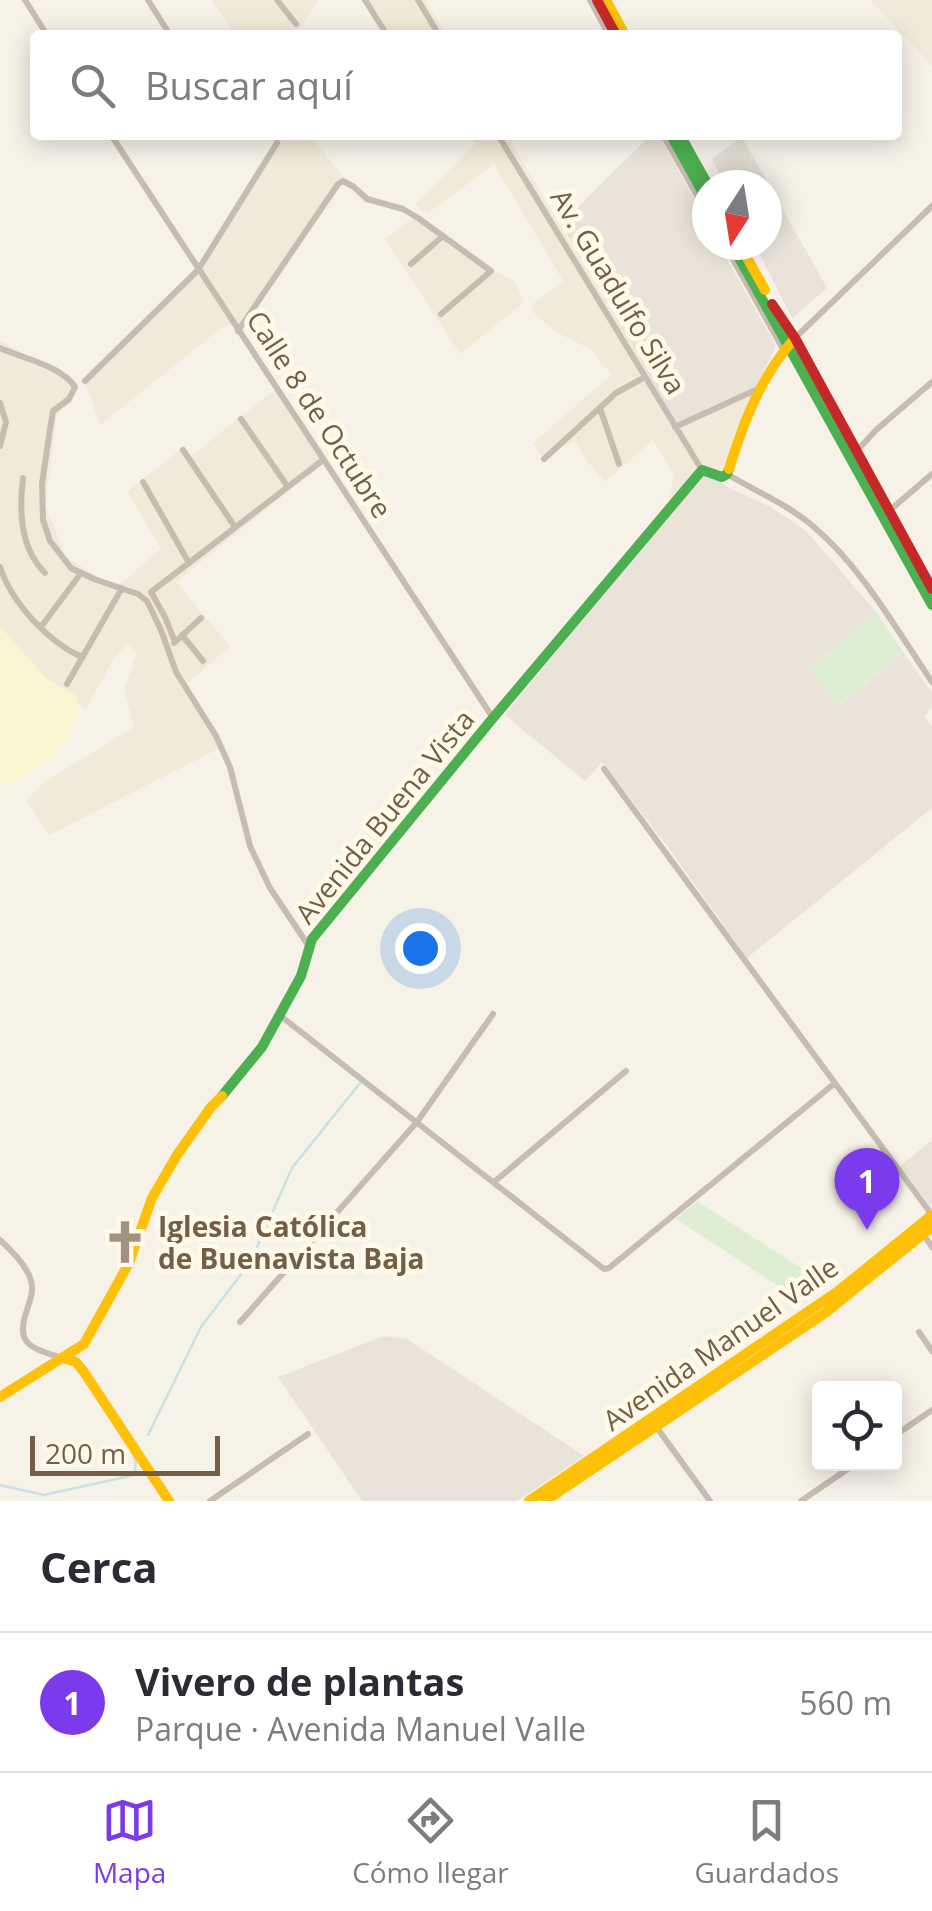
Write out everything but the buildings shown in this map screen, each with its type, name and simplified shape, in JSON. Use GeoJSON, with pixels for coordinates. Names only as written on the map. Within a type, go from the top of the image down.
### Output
{"type":"FeatureCollection","features":[{"type":"Feature","properties":{"kind":"main road"},"geometry":{"type":"LineString","coordinates":[[593,0],[609,30]]}},
{"type":"Feature","properties":{"kind":"main road"},"geometry":{"type":"LineString","coordinates":[[606,0],[622,30]]}},
{"type":"Feature","properties":{"kind":"main road"},"geometry":{"type":"LineString","coordinates":[[674,140],[692,173]]}},
{"type":"Feature","properties":{"kind":"main road"},"geometry":{"type":"LineString","coordinates":[[683,140],[700,170]]}},
{"type":"Feature","properties":{"kind":"main road"},"geometry":{"type":"LineString","coordinates":[[741,260],[932,606]]}},
{"type":"Feature","properties":{"kind":"main road"},"geometry":{"type":"LineString","coordinates":[[748,260],[789,344],[856,452],[932,589]]}},
{"type":"Feature","properties":{"kind":"main road"},"geometry":{"type":"LineString","coordinates":[[702,470],[727,474],[761,388],[789,344]]}},
{"type":"Feature","properties":{"kind":"main road","name":"Avenida Buena Vista"},"geometry":{"type":"LineString","coordinates":[[0,1397],[84,1344],[129,1263],[152,1198],[211,1107],[262,1047],[306,964],[308,946],[702,470]]}},
{"type":"Feature","properties":{"kind":"main road","name":"Avenida Manuel Valle"},"geometry":{"type":"LineString","coordinates":[[529,1501],[824,1312],[924,1229],[932,1216]]}},
{"type":"Feature","properties":{"kind":"main road"},"geometry":{"type":"LineString","coordinates":[[84,1344],[84,1372]]}},
{"type":"Feature","properties":{"kind":"main road"},"geometry":{"type":"LineString","coordinates":[[64,1358],[76,1362],[84,1372],[169,1501]]}},
{"type":"Feature","properties":{"kind":"main road","name":"Avenida Manuel Valle"},"geometry":{"type":"LineString","coordinates":[[546,1501],[654,1423]]}},
{"type":"Feature","properties":{"kind":"street"},"geometry":{"type":"LineString","coordinates":[[24,0],[44,30]]}},
{"type":"Feature","properties":{"kind":"street"},"geometry":{"type":"LineString","coordinates":[[148,0],[167,30]]}},
{"type":"Feature","properties":{"kind":"street"},"geometry":{"type":"LineString","coordinates":[[277,0],[296,24]]}},
{"type":"Feature","properties":{"kind":"street"},"geometry":{"type":"LineString","coordinates":[[365,0],[384,30]]}},
{"type":"Feature","properties":{"kind":"street"},"geometry":{"type":"LineString","coordinates":[[418,0],[436,30]]}},
{"type":"Feature","properties":{"kind":"street","name":"Calle 8 de Octubre"},"geometry":{"type":"LineString","coordinates":[[115,140],[493,718]]}},
{"type":"Feature","properties":{"kind":"street","name":"Av. Guadulfo Silva"},"geometry":{"type":"LineString","coordinates":[[501,140],[702,470]]}},
{"type":"Feature","properties":{"kind":"street"},"geometry":{"type":"LineString","coordinates":[[666,140],[692,187]]}},
{"type":"Feature","properties":{"kind":"street"},"geometry":{"type":"LineString","coordinates":[[84,381],[198,270],[276,143]]}},
{"type":"Feature","properties":{"kind":"street"},"geometry":{"type":"LineString","coordinates":[[238,331],[342,181],[366,199],[403,209],[491,271],[441,314]]}},
{"type":"Feature","properties":{"kind":"street"},"geometry":{"type":"LineString","coordinates":[[735,260],[789,344],[932,206]]}},
{"type":"Feature","properties":{"kind":"street"},"geometry":{"type":"LineString","coordinates":[[411,264],[443,236]]}},
{"type":"Feature","properties":{"kind":"street"},"geometry":{"type":"LineString","coordinates":[[0,348],[44,364],[71,381],[74,388],[69,399],[53,410],[42,484],[50,540],[71,568],[148,601],[189,696],[216,736],[230,767],[250,846],[270,888],[308,946]]}},
{"type":"Feature","properties":{"kind":"street"},"geometry":{"type":"LineString","coordinates":[[544,458],[616,393],[645,377]]}},
{"type":"Feature","properties":{"kind":"street"},"geometry":{"type":"LineString","coordinates":[[856,452],[932,382]]}},
{"type":"Feature","properties":{"kind":"street"},"geometry":{"type":"LineString","coordinates":[[675,427],[761,388]]}},
{"type":"Feature","properties":{"kind":"street"},"geometry":{"type":"LineString","coordinates":[[0,404],[6,422],[0,446]]}},
{"type":"Feature","properties":{"kind":"street"},"geometry":{"type":"LineString","coordinates":[[600,408],[619,464]]}},
{"type":"Feature","properties":{"kind":"street"},"geometry":{"type":"LineString","coordinates":[[241,419],[288,487]]}},
{"type":"Feature","properties":{"kind":"street"},"geometry":{"type":"LineString","coordinates":[[183,450],[235,528]]}},
{"type":"Feature","properties":{"kind":"street"},"geometry":{"type":"LineString","coordinates":[[175,642],[151,592],[324,460]]}},
{"type":"Feature","properties":{"kind":"street"},"geometry":{"type":"LineString","coordinates":[[727,474],[814,527],[856,570],[932,682]]}},
{"type":"Feature","properties":{"kind":"street"},"geometry":{"type":"LineString","coordinates":[[889,510],[932,474]]}},
{"type":"Feature","properties":{"kind":"street"},"geometry":{"type":"LineString","coordinates":[[23,478],[20,506],[26,540],[35,563],[45,572]]}},
{"type":"Feature","properties":{"kind":"street"},"geometry":{"type":"LineString","coordinates":[[143,482],[189,563]]}},
{"type":"Feature","properties":{"kind":"street"},"geometry":{"type":"LineString","coordinates":[[0,567],[5,584],[41,627],[64,649],[82,657]]}},
{"type":"Feature","properties":{"kind":"street"},"geometry":{"type":"LineString","coordinates":[[41,627],[82,573]]}},
{"type":"Feature","properties":{"kind":"street"},"geometry":{"type":"LineString","coordinates":[[66,684],[122,588]]}},
{"type":"Feature","properties":{"kind":"street"},"geometry":{"type":"LineString","coordinates":[[168,652],[202,618]]}},
{"type":"Feature","properties":{"kind":"street"},"geometry":{"type":"LineString","coordinates":[[182,635],[203,660]]}},
{"type":"Feature","properties":{"kind":"street"},"geometry":{"type":"LineString","coordinates":[[604,769],[932,1216]]}},
{"type":"Feature","properties":{"kind":"street"},"geometry":{"type":"LineString","coordinates":[[278,1014],[606,1269],[834,1082]]}},
{"type":"Feature","properties":{"kind":"street"},"geometry":{"type":"LineString","coordinates":[[240,1322],[417,1122],[493,1014]]}},
{"type":"Feature","properties":{"kind":"street"},"geometry":{"type":"LineString","coordinates":[[494,1182],[626,1071]]}},
{"type":"Feature","properties":{"kind":"street"},"geometry":{"type":"LineString","coordinates":[[924,1229],[932,1246]]}},
{"type":"Feature","properties":{"kind":"street"},"geometry":{"type":"LineString","coordinates":[[0,1240],[28,1274],[32,1285],[21,1326],[23,1336],[34,1348],[64,1358]]}},
{"type":"Feature","properties":{"kind":"street"},"geometry":{"type":"LineString","coordinates":[[919,1332],[932,1351]]}},
{"type":"Feature","properties":{"kind":"street"},"geometry":{"type":"LineString","coordinates":[[902,1431],[932,1410]]}},
{"type":"Feature","properties":{"kind":"street"},"geometry":{"type":"LineString","coordinates":[[654,1423],[710,1501]]}},
{"type":"Feature","properties":{"kind":"street"},"geometry":{"type":"LineString","coordinates":[[210,1501],[308,1434]]}},
{"type":"Feature","properties":{"kind":"street"},"geometry":{"type":"LineString","coordinates":[[801,1501],[845,1471]]}},
{"type":"Feature","properties":{"kind":"shaded area"},"geometry":{"type":"Polygon","coordinates":[[[211,0],[318,0],[299,30],[233,30],[211,0]]]}},
{"type":"Feature","properties":{"kind":"shaded area"},"geometry":{"type":"Polygon","coordinates":[[[365,0],[425,0],[444,30],[383,30],[365,0]]]}},
{"type":"Feature","properties":{"kind":"shaded area"},"geometry":{"type":"Polygon","coordinates":[[[870,0],[932,0],[932,66],[902,30],[870,0]]]}},
{"type":"Feature","properties":{"kind":"shaded area"},"geometry":{"type":"Polygon","coordinates":[[[278,140],[314,140],[344,178],[243,327],[225,325],[100,425],[84,379],[195,271],[278,140]]]}},
{"type":"Feature","properties":{"kind":"shaded area"},"geometry":{"type":"Polygon","coordinates":[[[472,140],[510,140],[679,427],[743,395],[752,395],[725,465],[718,472],[703,467],[669,500],[674,476],[653,440],[605,482],[575,441],[541,456],[533,443],[612,374],[594,351],[556,332],[530,306],[563,281],[494,164],[427,214],[415,205],[475,144],[472,140]]]}},
{"type":"Feature","properties":{"kind":"shaded area"},"geometry":{"type":"Polygon","coordinates":[[[646,140],[662,140],[692,196],[692,260],[727,260],[776,346],[752,395],[679,428],[561,224],[646,140]]]}},
{"type":"Feature","properties":{"kind":"shaded area"},"geometry":{"type":"Polygon","coordinates":[[[744,140],[761,170],[718,170],[712,159],[744,140]]]}},
{"type":"Feature","properties":{"kind":"shaded area"},"geometry":{"type":"Polygon","coordinates":[[[782,208],[827,288],[792,318],[763,260],[782,260],[782,208]]]}},
{"type":"Feature","properties":{"kind":"shaded area"},"geometry":{"type":"Polygon","coordinates":[[[418,214],[492,269],[516,282],[523,303],[460,354],[385,239],[418,214]]]}},
{"type":"Feature","properties":{"kind":"shaded area"},"geometry":{"type":"Polygon","coordinates":[[[0,341],[79,385],[73,400],[57,414],[45,505],[66,557],[116,588],[161,548],[127,492],[184,447],[191,456],[278,387],[324,453],[323,463],[176,582],[230,646],[187,684],[220,736],[216,750],[49,835],[26,800],[44,782],[134,727],[124,690],[137,652],[127,643],[86,709],[53,685],[0,631],[0,341]]]}},
{"type":"Feature","properties":{"kind":"shaded area"},"geometry":{"type":"Polygon","coordinates":[[[704,476],[712,476],[771,507],[806,531],[877,613],[808,669],[840,705],[903,652],[932,693],[932,706],[924,717],[932,726],[932,808],[747,958],[602,762],[585,781],[505,715],[659,524],[704,476]]]}},
{"type":"Feature","properties":{"kind":"shaded area"},"geometry":{"type":"Polygon","coordinates":[[[932,1140],[932,1208],[900,1166],[932,1140]]]}},
{"type":"Feature","properties":{"kind":"shaded area"},"geometry":{"type":"Polygon","coordinates":[[[384,1336],[407,1339],[584,1456],[517,1501],[362,1501],[278,1377],[384,1336]]]}},
{"type":"Feature","properties":{"kind":"green space"},"geometry":{"type":"Polygon","coordinates":[[[877,613],[903,652],[839,705],[808,669],[877,613]]]}},
{"type":"Feature","properties":{"kind":"green space"},"geometry":{"type":"Polygon","coordinates":[[[697,1201],[829,1286],[804,1303],[676,1219],[697,1201]]]}},
{"type":"Feature","properties":{"kind":"sand"},"geometry":{"type":"Polygon","coordinates":[[[0,626],[46,678],[77,696],[77,717],[66,741],[46,762],[22,778],[0,783],[0,626]]]}},
{"type":"Feature","properties":{"kind":"waterway"},"geometry":{"type":"LineString","coordinates":[[148,1435],[201,1327],[251,1261],[292,1168],[360,1083]]}},
{"type":"Feature","properties":{"kind":"waterway"},"geometry":{"type":"LineString","coordinates":[[0,1485],[44,1495],[134,1475],[136,1462],[132,1453]]}},
{"type":"Feature","properties":{"kind":"traffic: fast"},"geometry":{"type":"LineString","coordinates":[[674,140],[692,173]]}},
{"type":"Feature","properties":{"kind":"traffic: fast"},"geometry":{"type":"LineString","coordinates":[[683,140],[700,170]]}},
{"type":"Feature","properties":{"kind":"traffic: fast"},"geometry":{"type":"LineString","coordinates":[[740,260],[932,605]]}},
{"type":"Feature","properties":{"kind":"traffic: fast"},"geometry":{"type":"LineString","coordinates":[[222,1096],[262,1047],[301,976],[312,939],[702,470],[722,477],[729,469]]}},
{"type":"Feature","properties":{"kind":"traffic: slow"},"geometry":{"type":"LineString","coordinates":[[606,0],[622,30]]}},
{"type":"Feature","properties":{"kind":"traffic: slow"},"geometry":{"type":"LineString","coordinates":[[748,260],[765,290]]}},
{"type":"Feature","properties":{"kind":"traffic: slow"},"geometry":{"type":"LineString","coordinates":[[729,469],[755,400],[772,368],[795,338]]}},
{"type":"Feature","properties":{"kind":"traffic: slow"},"geometry":{"type":"LineString","coordinates":[[0,1397],[84,1344],[129,1263],[152,1198],[177,1155],[222,1096]]}},
{"type":"Feature","properties":{"kind":"traffic: slow"},"geometry":{"type":"LineString","coordinates":[[529,1501],[837,1292],[932,1215]]}},
{"type":"Feature","properties":{"kind":"traffic: slow"},"geometry":{"type":"LineString","coordinates":[[545,1501],[825,1313],[932,1227]]}},
{"type":"Feature","properties":{"kind":"traffic: slow"},"geometry":{"type":"LineString","coordinates":[[63,1358],[76,1362],[84,1372],[169,1501]]}},
{"type":"Feature","properties":{"kind":"traffic: jam"},"geometry":{"type":"LineString","coordinates":[[597,0],[613,30]]}},
{"type":"Feature","properties":{"kind":"traffic: jam"},"geometry":{"type":"LineString","coordinates":[[772,304],[795,338],[932,589]]}},
{"type":"Feature","properties":{"kind":"place","name":"Vivero de plantas"},"geometry":{"type":"Point","coordinates":[867,1230]}},
{"type":"Feature","properties":{"kind":"place","name":"Iglesia Católica de Buenavista Baja"},"geometry":{"type":"Point","coordinates":[125,1242]}}]}
